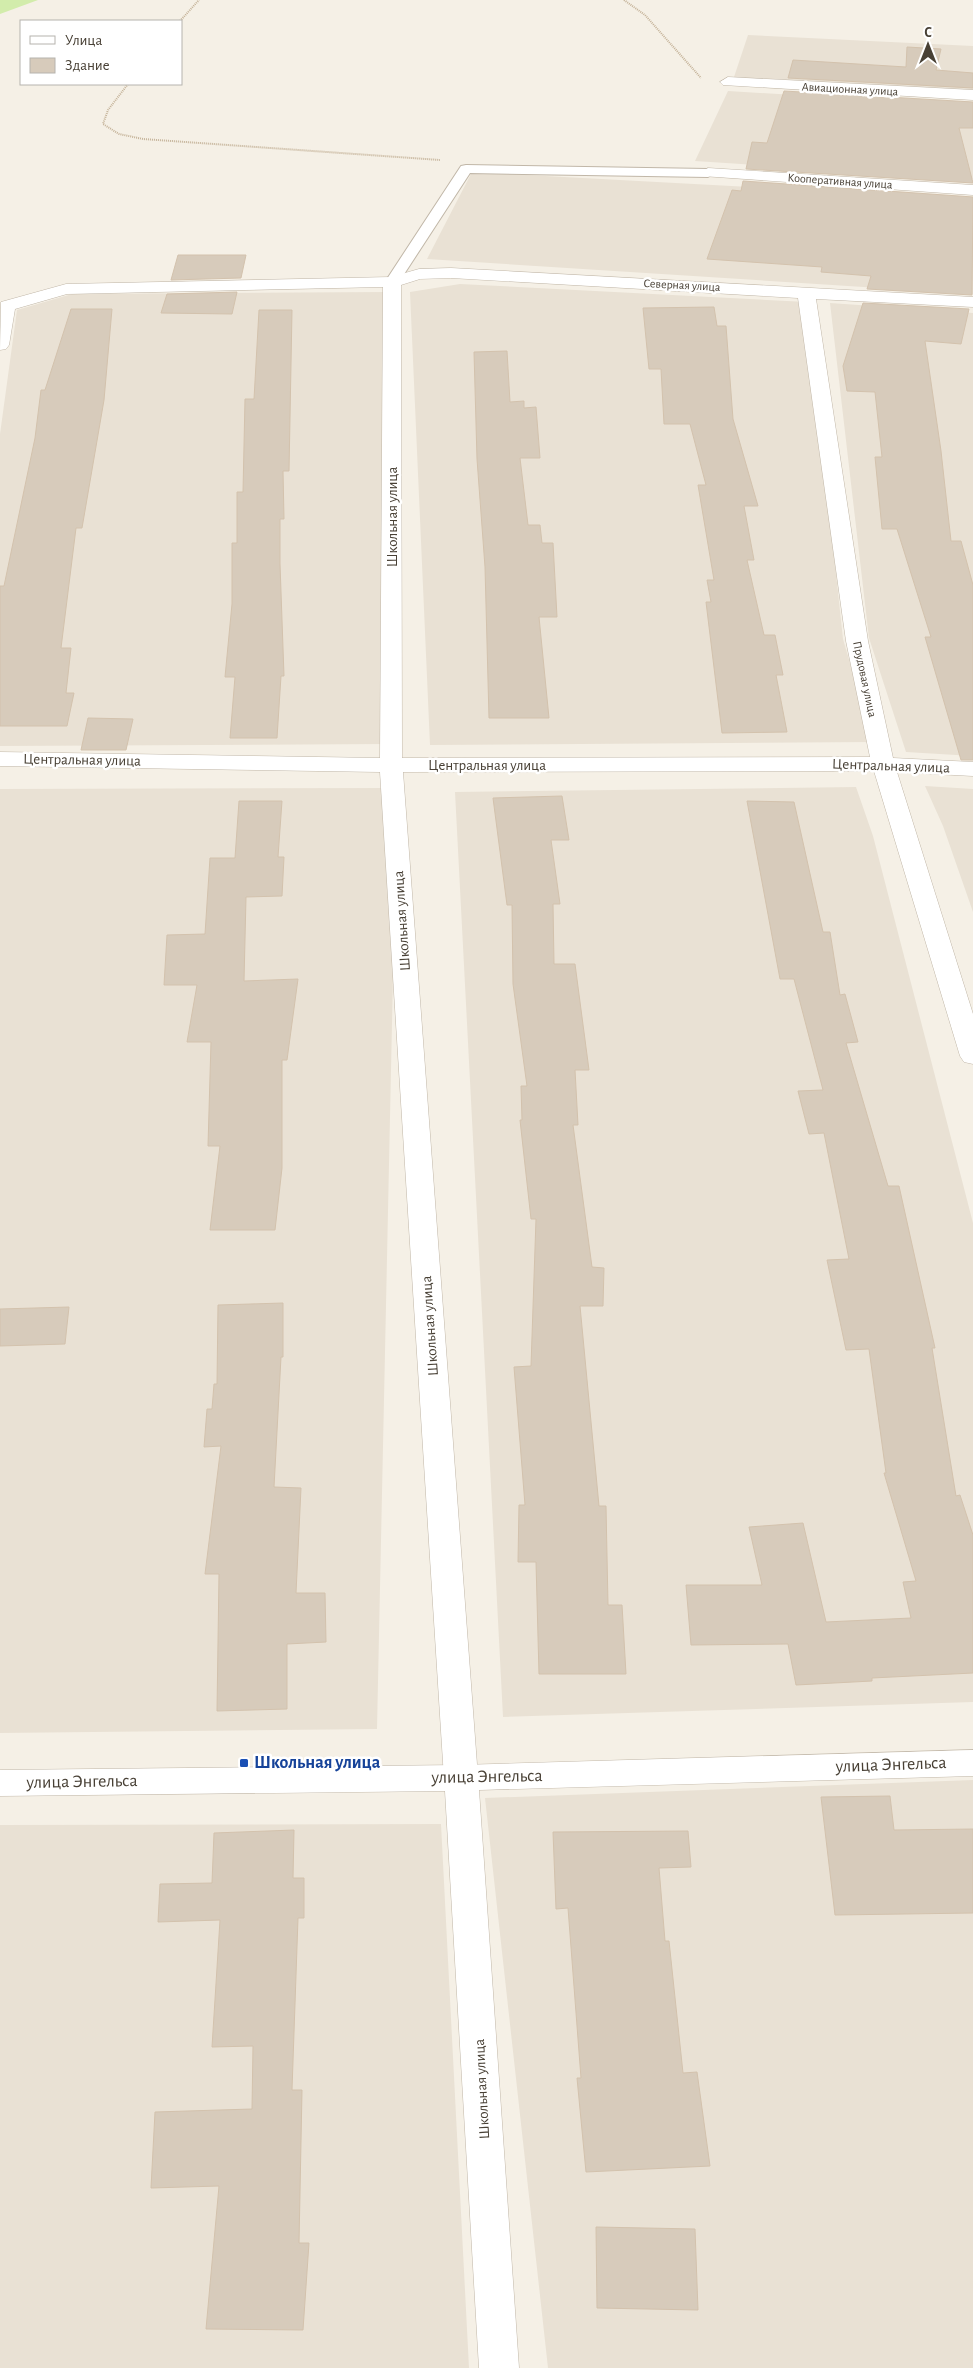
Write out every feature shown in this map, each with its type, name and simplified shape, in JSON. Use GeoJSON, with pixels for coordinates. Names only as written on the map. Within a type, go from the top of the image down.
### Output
{"type":"FeatureCollection","features":[{"type":"Feature","properties":{"kind":"street","name":"Авиационная улица"},"geometry":{"type":"LineString","coordinates":[[728,82],[973,95]]}},
{"type":"Feature","properties":{"kind":"street","name":"Кооперативная улица"},"geometry":{"type":"LineString","coordinates":[[708,173],[973,190]]}},
{"type":"Feature","properties":{"kind":"street","name":"Северная улица"},"geometry":{"type":"LineString","coordinates":[[0,345],[7,306],[66,290],[392,282],[419,274],[451,273],[973,302]]}},
{"type":"Feature","properties":{"kind":"street","name":"Школьная улица"},"geometry":{"type":"LineString","coordinates":[[392,282],[391,765],[461,1778],[499,2368]]}},
{"type":"Feature","properties":{"kind":"street","name":"Прудовая улица"},"geometry":{"type":"LineString","coordinates":[[806,292],[857,641],[883,764],[973,1056]]}},
{"type":"Feature","properties":{"kind":"street","name":"Центральная улица"},"geometry":{"type":"LineString","coordinates":[[0,758],[391,765],[883,764],[973,769]]}},
{"type":"Feature","properties":{"kind":"street","name":"улица Энгельса"},"geometry":{"type":"LineString","coordinates":[[0,1783],[461,1778],[973,1763]]}},
{"type":"Feature","properties":{"kind":"lane"},"geometry":{"type":"LineString","coordinates":[[392,282],[466,169],[708,173]]}},
{"type":"Feature","properties":{"kind":"path"},"geometry":{"type":"LineString","coordinates":[[181,20],[199,0]]}},
{"type":"Feature","properties":{"kind":"path"},"geometry":{"type":"LineString","coordinates":[[624,0],[645,15],[656,30],[672,44],[695,73],[709,83],[728,82]]}},
{"type":"Feature","properties":{"kind":"path"},"geometry":{"type":"LineString","coordinates":[[127,85],[108,110],[103,124],[119,134],[143,139],[193,143],[419,156],[441,160],[448,164],[454,173],[462,175]]}},
{"type":"Feature","properties":{"kind":"shaded area"},"geometry":{"type":"Polygon","coordinates":[[[748,35],[973,46],[973,91],[733,80],[748,35]]]}},
{"type":"Feature","properties":{"kind":"shaded area"},"geometry":{"type":"Polygon","coordinates":[[[728,91],[973,106],[973,179],[695,161],[728,91]]]}},
{"type":"Feature","properties":{"kind":"shaded area"},"geometry":{"type":"Polygon","coordinates":[[[472,172],[973,199],[973,294],[427,259],[472,172]]]}},
{"type":"Feature","properties":{"kind":"shaded area"},"geometry":{"type":"Polygon","coordinates":[[[460,284],[807,302],[843,639],[873,742],[430,745],[410,292],[460,284]]]}},
{"type":"Feature","properties":{"kind":"shaded area"},"geometry":{"type":"Polygon","coordinates":[[[388,292],[387,744],[0,746],[0,434],[17,310],[72,294],[388,292]]]}},
{"type":"Feature","properties":{"kind":"shaded area"},"geometry":{"type":"Polygon","coordinates":[[[830,303],[973,313],[973,756],[906,752],[869,638],[830,303]]]}},
{"type":"Feature","properties":{"kind":"shaded area"},"geometry":{"type":"Polygon","coordinates":[[[925,786],[973,789],[973,912],[943,826],[925,786]]]}},
{"type":"Feature","properties":{"kind":"shaded area"},"geometry":{"type":"Polygon","coordinates":[[[856,787],[873,836],[973,1223],[973,1702],[503,1717],[455,792],[856,787]]]}},
{"type":"Feature","properties":{"kind":"shaded area"},"geometry":{"type":"Polygon","coordinates":[[[397,788],[377,1729],[0,1733],[0,789],[397,788]]]}},
{"type":"Feature","properties":{"kind":"shaded area"},"geometry":{"type":"Polygon","coordinates":[[[973,1780],[973,2368],[548,2368],[485,1798],[973,1780]]]}},
{"type":"Feature","properties":{"kind":"shaded area"},"geometry":{"type":"Polygon","coordinates":[[[441,1824],[469,2368],[0,2368],[0,1825],[441,1824]]]}},
{"type":"Feature","properties":{"kind":"green space"},"geometry":{"type":"Polygon","coordinates":[[[0,0],[38,0],[0,14],[0,0]]]}},
{"type":"Feature","properties":{"kind":"building"},"geometry":{"type":"Polygon","coordinates":[[[907,47],[941,49],[936,70],[973,73],[973,88],[788,78],[793,60],[906,67],[907,47]]]}},
{"type":"Feature","properties":{"kind":"building"},"geometry":{"type":"Polygon","coordinates":[[[784,91],[973,102],[973,128],[959,128],[973,183],[746,169],[752,142],[767,143],[784,91]]]}},
{"type":"Feature","properties":{"kind":"building"},"geometry":{"type":"Polygon","coordinates":[[[743,181],[973,197],[972,295],[867,289],[871,276],[821,272],[822,267],[707,259],[732,190],[741,191],[743,181]]]}},
{"type":"Feature","properties":{"kind":"building"},"geometry":{"type":"Polygon","coordinates":[[[178,255],[246,255],[241,278],[171,280],[178,255]]]}},
{"type":"Feature","properties":{"kind":"building"},"geometry":{"type":"Polygon","coordinates":[[[237,292],[232,314],[161,313],[167,294],[237,292]]]}},
{"type":"Feature","properties":{"kind":"building"},"geometry":{"type":"Polygon","coordinates":[[[863,303],[969,309],[961,344],[925,341],[941,451],[951,541],[961,541],[973,585],[973,760],[961,760],[925,637],[931,637],[897,529],[882,529],[875,457],[882,457],[875,392],[847,391],[843,366],[863,303]]]}},
{"type":"Feature","properties":{"kind":"building"},"geometry":{"type":"Polygon","coordinates":[[[714,307],[717,326],[726,326],[733,419],[758,506],[744,506],[754,560],[747,560],[764,635],[775,635],[783,675],[776,675],[787,732],[722,733],[706,602],[711,602],[707,580],[714,580],[698,485],[706,485],[690,424],[664,424],[661,369],[649,369],[643,308],[714,307]]]}},
{"type":"Feature","properties":{"kind":"building"},"geometry":{"type":"Polygon","coordinates":[[[71,309],[112,309],[104,400],[82,528],[76,528],[61,648],[71,648],[66,693],[74,693],[67,726],[0,726],[0,586],[4,586],[35,438],[41,390],[45,390],[71,309]]]}},
{"type":"Feature","properties":{"kind":"building"},"geometry":{"type":"Polygon","coordinates":[[[259,310],[292,310],[289,471],[283,471],[284,519],[280,519],[284,676],[281,676],[277,738],[230,738],[235,677],[225,677],[232,604],[232,543],[237,543],[237,492],[243,492],[245,399],[254,399],[259,310]]]}},
{"type":"Feature","properties":{"kind":"building"},"geometry":{"type":"Polygon","coordinates":[[[507,351],[510,402],[524,401],[524,408],[536,407],[540,458],[520,458],[528,525],[540,525],[542,543],[553,543],[557,617],[539,617],[549,718],[489,718],[485,567],[477,459],[474,352],[507,351]]]}},
{"type":"Feature","properties":{"kind":"building"},"geometry":{"type":"Polygon","coordinates":[[[88,718],[133,719],[126,750],[81,750],[88,718]]]}},
{"type":"Feature","properties":{"kind":"building"},"geometry":{"type":"Polygon","coordinates":[[[562,796],[569,840],[551,840],[560,904],[553,904],[554,964],[575,964],[589,1070],[575,1070],[578,1125],[573,1125],[592,1267],[604,1268],[603,1306],[580,1306],[599,1506],[606,1506],[608,1605],[622,1605],[626,1674],[539,1674],[536,1562],[518,1562],[519,1505],[525,1505],[514,1367],[531,1366],[536,1219],[531,1219],[520,1120],[522,1120],[521,1086],[527,1086],[513,984],[512,905],[507,905],[493,798],[562,796]]]}},
{"type":"Feature","properties":{"kind":"building"},"geometry":{"type":"Polygon","coordinates":[[[239,801],[282,801],[278,857],[284,857],[282,896],[246,897],[244,981],[298,979],[287,1060],[282,1060],[282,1168],[275,1230],[210,1230],[220,1146],[208,1146],[211,1042],[187,1042],[197,985],[164,985],[167,935],[205,934],[210,858],[235,858],[239,801]]]}},
{"type":"Feature","properties":{"kind":"building"},"geometry":{"type":"Polygon","coordinates":[[[747,801],[794,802],[823,932],[830,932],[840,995],[845,994],[858,1042],[846,1043],[888,1186],[899,1186],[935,1348],[932,1348],[956,1496],[960,1495],[973,1535],[973,1673],[872,1678],[872,1681],[796,1685],[788,1644],[691,1645],[686,1585],[762,1585],[749,1527],[803,1523],[826,1622],[911,1618],[903,1582],[916,1581],[884,1473],[886,1473],[869,1349],[846,1350],[827,1260],[849,1259],[824,1133],[809,1134],[798,1091],[823,1090],[794,979],[780,979],[747,801]]]}},
{"type":"Feature","properties":{"kind":"building"},"geometry":{"type":"Polygon","coordinates":[[[283,1303],[283,1357],[281,1357],[274,1487],[301,1488],[296,1593],[325,1593],[326,1642],[287,1644],[287,1709],[217,1711],[219,1574],[205,1574],[221,1446],[204,1447],[207,1409],[212,1409],[214,1384],[217,1384],[218,1305],[283,1303]]]}},
{"type":"Feature","properties":{"kind":"building"},"geometry":{"type":"Polygon","coordinates":[[[69,1307],[65,1344],[0,1346],[0,1309],[69,1307]]]}},
{"type":"Feature","properties":{"kind":"building"},"geometry":{"type":"Polygon","coordinates":[[[890,1796],[894,1830],[973,1829],[973,1913],[835,1915],[821,1797],[890,1796]]]}},
{"type":"Feature","properties":{"kind":"building"},"geometry":{"type":"Polygon","coordinates":[[[294,1830],[293,1878],[304,1878],[304,1918],[298,1918],[292,2090],[302,2090],[299,2243],[309,2243],[303,2330],[206,2329],[219,2186],[151,2188],[155,2112],[252,2109],[253,2046],[212,2047],[220,1920],[158,1922],[160,1884],[212,1883],[214,1833],[294,1830]]]}},
{"type":"Feature","properties":{"kind":"building"},"geometry":{"type":"Polygon","coordinates":[[[688,1831],[691,1867],[659,1868],[665,1941],[669,1941],[683,2073],[697,2072],[710,2166],[586,2172],[577,2078],[581,2078],[568,1908],[556,1909],[553,1832],[688,1831]]]}},
{"type":"Feature","properties":{"kind":"building"},"geometry":{"type":"Polygon","coordinates":[[[596,2227],[695,2229],[698,2310],[597,2308],[596,2227]]]}},
{"type":"Feature","properties":{"kind":"place","name":"Школьная улица"},"geometry":{"type":"Point","coordinates":[244,1763]}}]}
